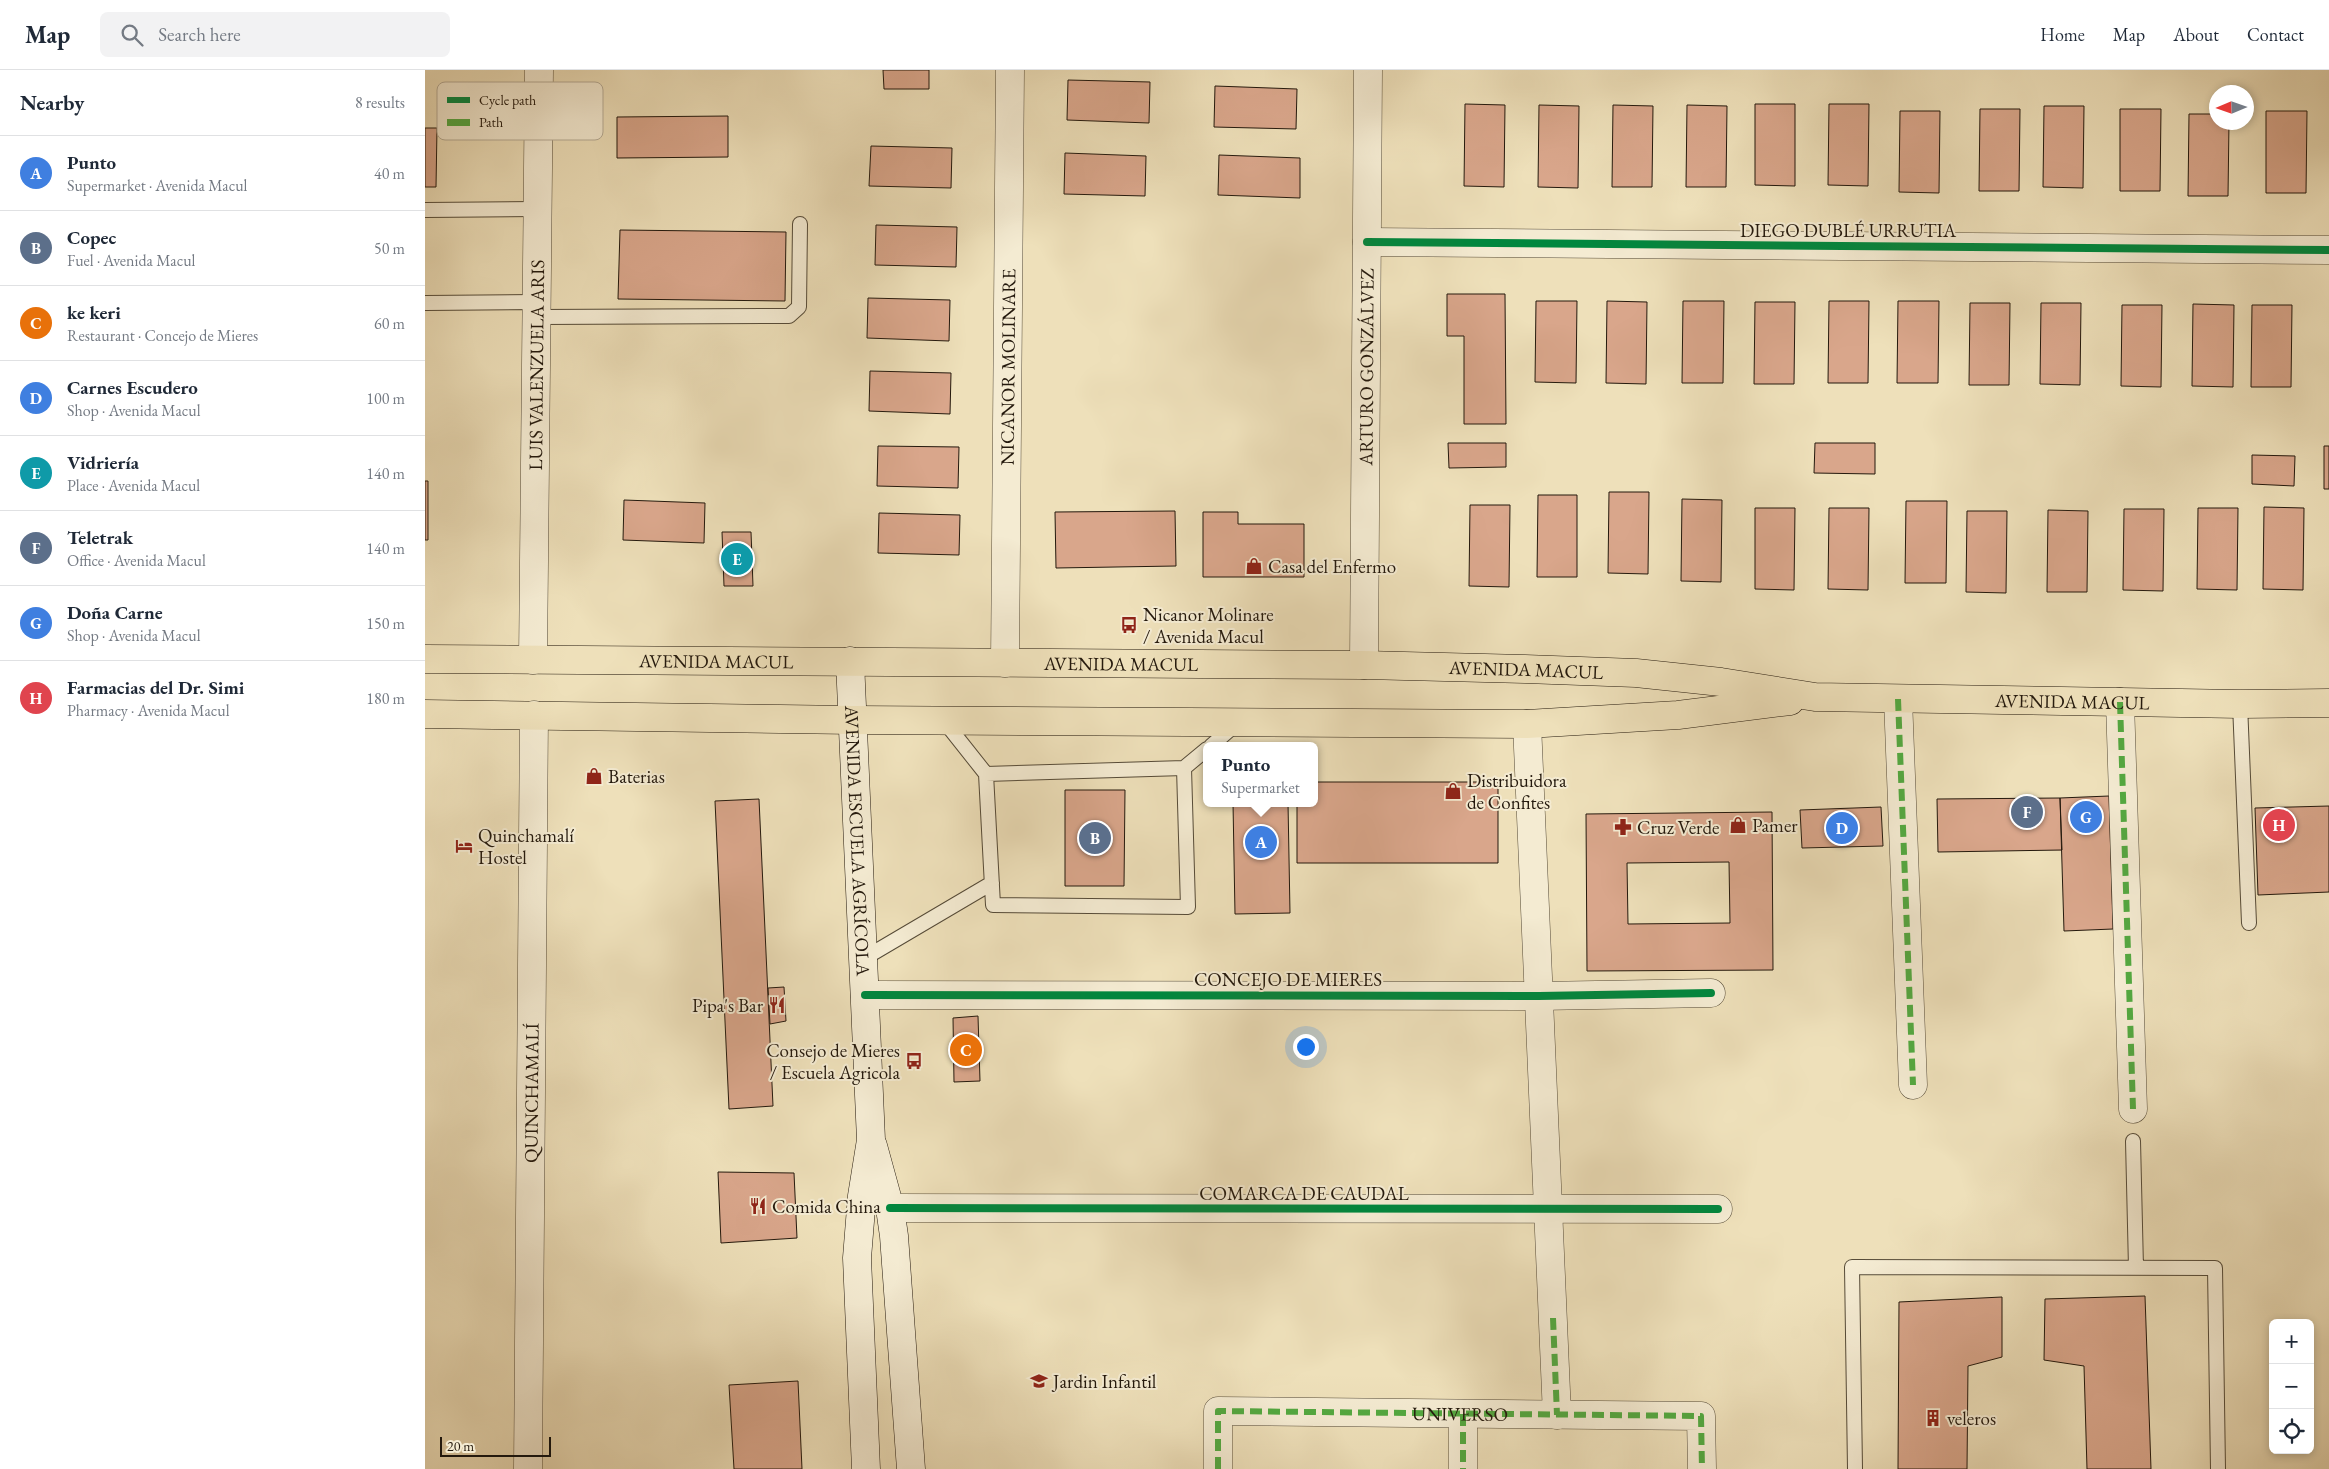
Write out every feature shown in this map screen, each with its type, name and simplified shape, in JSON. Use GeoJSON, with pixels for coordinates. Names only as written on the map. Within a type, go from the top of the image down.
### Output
{"type":"FeatureCollection","features":[{"type":"Feature","properties":{"kind":"main road","name":"AVENIDA MACUL"},"geometry":{"type":"LineString","coordinates":[[425,660],[1364,665],[1637,673],[1721,682],[1815,698]]}},
{"type":"Feature","properties":{"kind":"main road","name":"AVENIDA MACUL"},"geometry":{"type":"LineString","coordinates":[[425,714],[853,720],[1527,724],[1679,715],[1815,698],[2239,704],[2329,703]]}},
{"type":"Feature","properties":{"kind":"street","name":"NICANOR MOLINARE"},"geometry":{"type":"LineString","coordinates":[[1005,663],[1010,70]]}},
{"type":"Feature","properties":{"kind":"street","name":"ARTURO GONZÁLVEZ"},"geometry":{"type":"LineString","coordinates":[[1364,665],[1368,70]]}},
{"type":"Feature","properties":{"kind":"street","name":"LUIS VALENZUELA ARIS"},"geometry":{"type":"LineString","coordinates":[[533,660],[538,140]]}},
{"type":"Feature","properties":{"kind":"street","name":"DIEGO DUBLÉ URRUTIA"},"geometry":{"type":"LineString","coordinates":[[1367,242],[2329,250]]}},
{"type":"Feature","properties":{"kind":"street","name":"AVENIDA ESCUELA AGRÍCOLA"},"geometry":{"type":"LineString","coordinates":[[850,661],[871,1140],[862,1196],[857,1258],[866,1469]]}},
{"type":"Feature","properties":{"kind":"street"},"geometry":{"type":"LineString","coordinates":[[1898,699],[1913,1085]]}},
{"type":"Feature","properties":{"kind":"street"},"geometry":{"type":"LineString","coordinates":[[2120,702],[2133,1109]]}},
{"type":"Feature","properties":{"kind":"street","name":"QUINCHAMALÍ"},"geometry":{"type":"LineString","coordinates":[[528,1469],[533,716]]}},
{"type":"Feature","properties":{"kind":"street"},"geometry":{"type":"LineString","coordinates":[[1527,724],[1557,1415]]}},
{"type":"Feature","properties":{"kind":"street","name":"CONCEJO DE MIERES"},"geometry":{"type":"LineString","coordinates":[[865,995],[1539,996],[1711,993]]}},
{"type":"Feature","properties":{"kind":"street","name":"AVENIDA ESCUELA AGRÍCOLA"},"geometry":{"type":"LineString","coordinates":[[871,1140],[890,1208],[897,1265],[911,1469]]}},
{"type":"Feature","properties":{"kind":"street","name":"COMARCA DE CAUDAL"},"geometry":{"type":"LineString","coordinates":[[890,1208],[1718,1209]]}},
{"type":"Feature","properties":{"kind":"street","name":"UNIVERSO"},"geometry":{"type":"LineString","coordinates":[[1218,1469],[1218,1411],[1701,1416],[1702,1469]]}},
{"type":"Feature","properties":{"kind":"street"},"geometry":{"type":"LineString","coordinates":[[1463,1414],[1463,1469]]}},
{"type":"Feature","properties":{"kind":"lane"},"geometry":{"type":"LineString","coordinates":[[425,210],[537,209]]}},
{"type":"Feature","properties":{"kind":"lane"},"geometry":{"type":"LineString","coordinates":[[425,303],[537,310],[789,316],[799,307],[800,224]]}},
{"type":"Feature","properties":{"kind":"lane"},"geometry":{"type":"LineString","coordinates":[[2239,704],[2249,923]]}},
{"type":"Feature","properties":{"kind":"lane"},"geometry":{"type":"LineString","coordinates":[[944,720],[986,774],[993,905],[1188,907],[1184,768]]}},
{"type":"Feature","properties":{"kind":"lane"},"geometry":{"type":"LineString","coordinates":[[1216,742],[1238,722]]}},
{"type":"Feature","properties":{"kind":"lane"},"geometry":{"type":"LineString","coordinates":[[986,774],[1184,768],[1203,752]]}},
{"type":"Feature","properties":{"kind":"lane"},"geometry":{"type":"LineString","coordinates":[[863,959],[992,883]]}},
{"type":"Feature","properties":{"kind":"lane"},"geometry":{"type":"LineString","coordinates":[[2133,1141],[2136,1268]]}},
{"type":"Feature","properties":{"kind":"lane"},"geometry":{"type":"LineString","coordinates":[[1855,1469],[1852,1268],[2215,1268],[2219,1469]]}},
{"type":"Feature","properties":{"kind":"building"},"geometry":{"type":"Polygon","coordinates":[[[883,70],[929,70],[929,89],[884,89],[883,70]]]}},
{"type":"Feature","properties":{"kind":"building"},"geometry":{"type":"Polygon","coordinates":[[[1068,80],[1150,82],[1149,123],[1067,120],[1068,80]]]}},
{"type":"Feature","properties":{"kind":"building"},"geometry":{"type":"Polygon","coordinates":[[[1215,86],[1297,89],[1296,129],[1214,127],[1215,86]]]}},
{"type":"Feature","properties":{"kind":"building"},"geometry":{"type":"Polygon","coordinates":[[[1465,104],[1505,105],[1504,187],[1464,186],[1465,104]]]}},
{"type":"Feature","properties":{"kind":"building"},"geometry":{"type":"Polygon","coordinates":[[[1755,104],[1795,104],[1795,186],[1755,185],[1755,104]]]}},
{"type":"Feature","properties":{"kind":"building"},"geometry":{"type":"Polygon","coordinates":[[[1829,104],[1869,104],[1868,186],[1828,185],[1829,104]]]}},
{"type":"Feature","properties":{"kind":"building"},"geometry":{"type":"Polygon","coordinates":[[[1539,105],[1579,106],[1578,188],[1538,187],[1539,105]]]}},
{"type":"Feature","properties":{"kind":"building"},"geometry":{"type":"Polygon","coordinates":[[[1613,105],[1653,106],[1652,187],[1612,187],[1613,105]]]}},
{"type":"Feature","properties":{"kind":"building"},"geometry":{"type":"Polygon","coordinates":[[[1687,105],[1727,106],[1726,187],[1686,187],[1687,105]]]}},
{"type":"Feature","properties":{"kind":"building"},"geometry":{"type":"Polygon","coordinates":[[[2044,106],[2084,106],[2083,188],[2043,187],[2044,106]]]}},
{"type":"Feature","properties":{"kind":"building"},"geometry":{"type":"Polygon","coordinates":[[[1980,109],[2020,109],[2019,191],[1979,191],[1980,109]]]}},
{"type":"Feature","properties":{"kind":"building"},"geometry":{"type":"Polygon","coordinates":[[[2120,109],[2161,109],[2160,191],[2120,191],[2120,109]]]}},
{"type":"Feature","properties":{"kind":"building"},"geometry":{"type":"Polygon","coordinates":[[[1900,111],[1940,111],[1939,193],[1899,192],[1900,111]]]}},
{"type":"Feature","properties":{"kind":"building"},"geometry":{"type":"Polygon","coordinates":[[[2266,111],[2307,111],[2306,193],[2266,193],[2266,111]]]}},
{"type":"Feature","properties":{"kind":"building"},"geometry":{"type":"Polygon","coordinates":[[[2189,114],[2209,114],[2209,130],[2229,130],[2228,196],[2188,196],[2189,114]]]}},
{"type":"Feature","properties":{"kind":"building"},"geometry":{"type":"Polygon","coordinates":[[[728,116],[728,157],[617,158],[617,117],[728,116]]]}},
{"type":"Feature","properties":{"kind":"building"},"geometry":{"type":"Polygon","coordinates":[[[425,128],[437,128],[436,187],[425,187],[425,128]]]}},
{"type":"Feature","properties":{"kind":"building"},"geometry":{"type":"Polygon","coordinates":[[[871,146],[952,148],[951,188],[869,186],[871,146]]]}},
{"type":"Feature","properties":{"kind":"building"},"geometry":{"type":"Polygon","coordinates":[[[1065,153],[1146,156],[1145,196],[1064,194],[1065,153]]]}},
{"type":"Feature","properties":{"kind":"building"},"geometry":{"type":"Polygon","coordinates":[[[1219,155],[1300,158],[1300,198],[1218,195],[1219,155]]]}},
{"type":"Feature","properties":{"kind":"building"},"geometry":{"type":"Polygon","coordinates":[[[876,225],[957,227],[956,267],[875,265],[876,225]]]}},
{"type":"Feature","properties":{"kind":"building"},"geometry":{"type":"Polygon","coordinates":[[[620,230],[786,232],[785,301],[618,299],[620,230]]]}},
{"type":"Feature","properties":{"kind":"building"},"geometry":{"type":"Polygon","coordinates":[[[1447,294],[1505,294],[1506,424],[1464,424],[1464,336],[1447,336],[1447,294]]]}},
{"type":"Feature","properties":{"kind":"building"},"geometry":{"type":"Polygon","coordinates":[[[868,298],[950,300],[949,341],[867,338],[868,298]]]}},
{"type":"Feature","properties":{"kind":"building"},"geometry":{"type":"Polygon","coordinates":[[[1536,301],[1577,301],[1576,383],[1535,382],[1536,301]]]}},
{"type":"Feature","properties":{"kind":"building"},"geometry":{"type":"Polygon","coordinates":[[[1607,301],[1647,302],[1646,384],[1606,383],[1607,301]]]}},
{"type":"Feature","properties":{"kind":"building"},"geometry":{"type":"Polygon","coordinates":[[[1683,301],[1724,301],[1723,383],[1682,383],[1683,301]]]}},
{"type":"Feature","properties":{"kind":"building"},"geometry":{"type":"Polygon","coordinates":[[[1829,301],[1869,301],[1868,383],[1828,383],[1829,301]]]}},
{"type":"Feature","properties":{"kind":"building"},"geometry":{"type":"Polygon","coordinates":[[[1898,301],[1939,301],[1938,383],[1897,383],[1898,301]]]}},
{"type":"Feature","properties":{"kind":"building"},"geometry":{"type":"Polygon","coordinates":[[[1755,302],[1795,302],[1794,384],[1754,384],[1755,302]]]}},
{"type":"Feature","properties":{"kind":"building"},"geometry":{"type":"Polygon","coordinates":[[[1970,303],[2010,303],[2009,385],[1969,385],[1970,303]]]}},
{"type":"Feature","properties":{"kind":"building"},"geometry":{"type":"Polygon","coordinates":[[[2041,303],[2081,303],[2080,385],[2040,384],[2041,303]]]}},
{"type":"Feature","properties":{"kind":"building"},"geometry":{"type":"Polygon","coordinates":[[[2193,304],[2234,305],[2233,387],[2192,386],[2193,304]]]}},
{"type":"Feature","properties":{"kind":"building"},"geometry":{"type":"Polygon","coordinates":[[[2122,305],[2162,305],[2161,387],[2121,386],[2122,305]]]}},
{"type":"Feature","properties":{"kind":"building"},"geometry":{"type":"Polygon","coordinates":[[[2252,305],[2292,305],[2291,387],[2251,387],[2252,305]]]}},
{"type":"Feature","properties":{"kind":"building"},"geometry":{"type":"Polygon","coordinates":[[[870,371],[951,373],[950,414],[869,411],[870,371]]]}},
{"type":"Feature","properties":{"kind":"building"},"geometry":{"type":"Polygon","coordinates":[[[1448,443],[1506,443],[1506,467],[1449,468],[1448,443]]]}},
{"type":"Feature","properties":{"kind":"building"},"geometry":{"type":"Polygon","coordinates":[[[1815,443],[1875,443],[1875,474],[1814,473],[1815,443]]]}},
{"type":"Feature","properties":{"kind":"building"},"geometry":{"type":"Polygon","coordinates":[[[878,446],[959,447],[958,488],[877,486],[878,446]]]}},
{"type":"Feature","properties":{"kind":"building"},"geometry":{"type":"Polygon","coordinates":[[[2324,446],[2329,446],[2329,489],[2324,489],[2324,446]]]}},
{"type":"Feature","properties":{"kind":"building"},"geometry":{"type":"Polygon","coordinates":[[[2252,455],[2295,456],[2294,486],[2252,484],[2252,455]]]}},
{"type":"Feature","properties":{"kind":"building"},"geometry":{"type":"Polygon","coordinates":[[[425,481],[428,481],[428,540],[425,540],[425,481]]]}},
{"type":"Feature","properties":{"kind":"building"},"geometry":{"type":"Polygon","coordinates":[[[1609,492],[1649,492],[1648,574],[1608,573],[1609,492]]]}},
{"type":"Feature","properties":{"kind":"building"},"geometry":{"type":"Polygon","coordinates":[[[1538,495],[1577,495],[1577,577],[1537,577],[1538,495]]]}},
{"type":"Feature","properties":{"kind":"building"},"geometry":{"type":"Polygon","coordinates":[[[1682,499],[1722,500],[1721,582],[1681,581],[1682,499]]]}},
{"type":"Feature","properties":{"kind":"building"},"geometry":{"type":"Polygon","coordinates":[[[624,500],[705,503],[704,543],[623,540],[624,500]]]}},
{"type":"Feature","properties":{"kind":"building"},"geometry":{"type":"Polygon","coordinates":[[[1906,501],[1947,501],[1946,583],[1905,583],[1906,501]]]}},
{"type":"Feature","properties":{"kind":"building"},"geometry":{"type":"Polygon","coordinates":[[[1470,505],[1510,505],[1509,587],[1469,586],[1470,505]]]}},
{"type":"Feature","properties":{"kind":"building"},"geometry":{"type":"Polygon","coordinates":[[[2264,507],[2304,508],[2303,590],[2263,589],[2264,507]]]}},
{"type":"Feature","properties":{"kind":"building"},"geometry":{"type":"Polygon","coordinates":[[[1755,508],[1795,508],[1794,590],[1755,589],[1755,508]]]}},
{"type":"Feature","properties":{"kind":"building"},"geometry":{"type":"Polygon","coordinates":[[[1829,508],[1869,508],[1868,590],[1828,589],[1829,508]]]}},
{"type":"Feature","properties":{"kind":"building"},"geometry":{"type":"Polygon","coordinates":[[[2198,508],[2238,508],[2237,590],[2197,589],[2198,508]]]}},
{"type":"Feature","properties":{"kind":"building"},"geometry":{"type":"Polygon","coordinates":[[[2124,509],[2164,509],[2163,591],[2123,590],[2124,509]]]}},
{"type":"Feature","properties":{"kind":"building"},"geometry":{"type":"Polygon","coordinates":[[[2048,510],[2088,511],[2087,592],[2047,592],[2048,510]]]}},
{"type":"Feature","properties":{"kind":"building"},"geometry":{"type":"Polygon","coordinates":[[[1175,511],[1176,566],[1056,568],[1055,512],[1175,511]]]}},
{"type":"Feature","properties":{"kind":"building"},"geometry":{"type":"Polygon","coordinates":[[[1967,511],[2007,511],[2006,593],[1966,592],[1967,511]]]}},
{"type":"Feature","properties":{"kind":"building"},"geometry":{"type":"Polygon","coordinates":[[[1203,512],[1238,512],[1238,524],[1304,524],[1304,577],[1203,577],[1203,512]]]}},
{"type":"Feature","properties":{"kind":"building"},"geometry":{"type":"Polygon","coordinates":[[[879,513],[960,515],[959,555],[878,553],[879,513]]]}},
{"type":"Feature","properties":{"kind":"building"},"geometry":{"type":"Polygon","coordinates":[[[722,532],[751,532],[753,586],[724,586],[722,532]]]}},
{"type":"Feature","properties":{"kind":"building"},"geometry":{"type":"Polygon","coordinates":[[[1318,782],[1498,782],[1498,863],[1297,863],[1297,807],[1318,807],[1318,782]]]}},
{"type":"Feature","properties":{"kind":"building"},"geometry":{"type":"Polygon","coordinates":[[[1065,790],[1125,790],[1124,886],[1065,886],[1065,790]]]}},
{"type":"Feature","properties":{"kind":"building"},"geometry":{"type":"Polygon","coordinates":[[[2109,796],[2113,929],[2064,931],[2060,798],[2109,796]]]}},
{"type":"Feature","properties":{"kind":"building"},"geometry":{"type":"Polygon","coordinates":[[[2060,798],[2062,850],[1938,852],[1937,799],[2060,798]]]}},
{"type":"Feature","properties":{"kind":"building"},"geometry":{"type":"Polygon","coordinates":[[[759,799],[773,1106],[729,1109],[715,801],[759,799]]]}},
{"type":"Feature","properties":{"kind":"building"},"geometry":{"type":"Polygon","coordinates":[[[2329,806],[2329,892],[2258,895],[2255,808],[2329,806]]]}},
{"type":"Feature","properties":{"kind":"building"},"geometry":{"type":"Polygon","coordinates":[[[1233,807],[1288,807],[1290,913],[1235,914],[1233,807]]]}},
{"type":"Feature","properties":{"kind":"building"},"geometry":{"type":"Polygon","coordinates":[[[1881,807],[1883,846],[1802,848],[1800,810],[1881,807]]]}},
{"type":"Feature","properties":{"kind":"building"},"geometry":{"type":"Polygon","coordinates":[[[1772,812],[1773,970],[1587,971],[1586,814],[1772,812]],[[1729,862],[1627,863],[1628,924],[1730,923],[1729,862]]]}},
{"type":"Feature","properties":{"kind":"building","name":"Pipa's Bar"},"geometry":{"type":"Polygon","coordinates":[[[784,987],[786,1021],[770,1024],[768,988],[784,987]]]}},
{"type":"Feature","properties":{"kind":"building"},"geometry":{"type":"Polygon","coordinates":[[[978,1016],[980,1081],[954,1082],[953,1018],[978,1016]]]}},
{"type":"Feature","properties":{"kind":"building","name":"Comida China"},"geometry":{"type":"Polygon","coordinates":[[[718,1172],[794,1173],[797,1238],[721,1243],[718,1172]]]}},
{"type":"Feature","properties":{"kind":"building"},"geometry":{"type":"Polygon","coordinates":[[[2145,1296],[2151,1469],[2087,1469],[2084,1366],[2044,1360],[2045,1299],[2145,1296]]]}},
{"type":"Feature","properties":{"kind":"building","name":"veleros"},"geometry":{"type":"Polygon","coordinates":[[[2002,1297],[2002,1357],[1968,1366],[1967,1469],[1898,1469],[1899,1302],[2002,1297]]]}},
{"type":"Feature","properties":{"kind":"building"},"geometry":{"type":"Polygon","coordinates":[[[798,1381],[802,1469],[734,1469],[729,1385],[798,1381]]]}},
{"type":"Feature","properties":{"kind":"marked path"},"geometry":{"type":"LineString","coordinates":[[1898,699],[1913,1085]]}},
{"type":"Feature","properties":{"kind":"marked path"},"geometry":{"type":"LineString","coordinates":[[2120,702],[2133,1109]]}},
{"type":"Feature","properties":{"kind":"marked path"},"geometry":{"type":"LineString","coordinates":[[1553,1318],[1557,1415]]}},
{"type":"Feature","properties":{"kind":"marked path"},"geometry":{"type":"LineString","coordinates":[[1218,1469],[1218,1411],[1701,1416],[1702,1469]]}},
{"type":"Feature","properties":{"kind":"marked path"},"geometry":{"type":"LineString","coordinates":[[1463,1414],[1463,1469]]}},
{"type":"Feature","properties":{"kind":"cycle path"},"geometry":{"type":"LineString","coordinates":[[1367,242],[2329,250]]}},
{"type":"Feature","properties":{"kind":"cycle path"},"geometry":{"type":"LineString","coordinates":[[865,995],[1539,996],[1711,993]]}},
{"type":"Feature","properties":{"kind":"cycle path"},"geometry":{"type":"LineString","coordinates":[[890,1208],[1718,1209]]}},
{"type":"Feature","properties":{"kind":"place","name":"Vidriería"},"geometry":{"type":"Point","coordinates":[737,559]}},
{"type":"Feature","properties":{"kind":"place","name":"Casa del Enfermo"},"geometry":{"type":"Point","coordinates":[1254,566]}},
{"type":"Feature","properties":{"kind":"place","name":"Nicanor Molinare / Avenida Macul"},"geometry":{"type":"Point","coordinates":[1129,625]}},
{"type":"Feature","properties":{"kind":"place","name":"Baterias"},"geometry":{"type":"Point","coordinates":[594,776]}},
{"type":"Feature","properties":{"kind":"place","name":"Distribuidora de Confites"},"geometry":{"type":"Point","coordinates":[1453,791]}},
{"type":"Feature","properties":{"kind":"place","name":"Teletrak"},"geometry":{"type":"Point","coordinates":[2027,812]}},
{"type":"Feature","properties":{"kind":"place","name":"Doña Carne"},"geometry":{"type":"Point","coordinates":[2086,817]}},
{"type":"Feature","properties":{"kind":"place","name":"Pamer"},"geometry":{"type":"Point","coordinates":[1738,825]}},
{"type":"Feature","properties":{"kind":"place","name":"Farmacias del Dr. Simi"},"geometry":{"type":"Point","coordinates":[2279,825]}},
{"type":"Feature","properties":{"kind":"place","name":"Cruz Verde"},"geometry":{"type":"Point","coordinates":[1623,827]}},
{"type":"Feature","properties":{"kind":"place","name":"Carnes Escudero"},"geometry":{"type":"Point","coordinates":[1842,828]}},
{"type":"Feature","properties":{"kind":"place","name":"Copec"},"geometry":{"type":"Point","coordinates":[1095,838]}},
{"type":"Feature","properties":{"kind":"place","name":"Punto"},"geometry":{"type":"Point","coordinates":[1261,842]}},
{"type":"Feature","properties":{"kind":"place","name":"Quinchamalí Hostel"},"geometry":{"type":"Point","coordinates":[464,846]}},
{"type":"Feature","properties":{"kind":"place","name":"Pipa's Bar"},"geometry":{"type":"Point","coordinates":[777,1005]}},
{"type":"Feature","properties":{"kind":"place","name":"ke keri"},"geometry":{"type":"Point","coordinates":[966,1050]}},
{"type":"Feature","properties":{"kind":"place","name":"Consejo de Mieres / Escuela Agricola"},"geometry":{"type":"Point","coordinates":[914,1061]}},
{"type":"Feature","properties":{"kind":"place","name":"Comida China"},"geometry":{"type":"Point","coordinates":[758,1206]}},
{"type":"Feature","properties":{"kind":"place","name":"Jardin Infantil"},"geometry":{"type":"Point","coordinates":[1039,1381]}},
{"type":"Feature","properties":{"kind":"place","name":"veleros"},"geometry":{"type":"Point","coordinates":[1933,1418]}}]}
